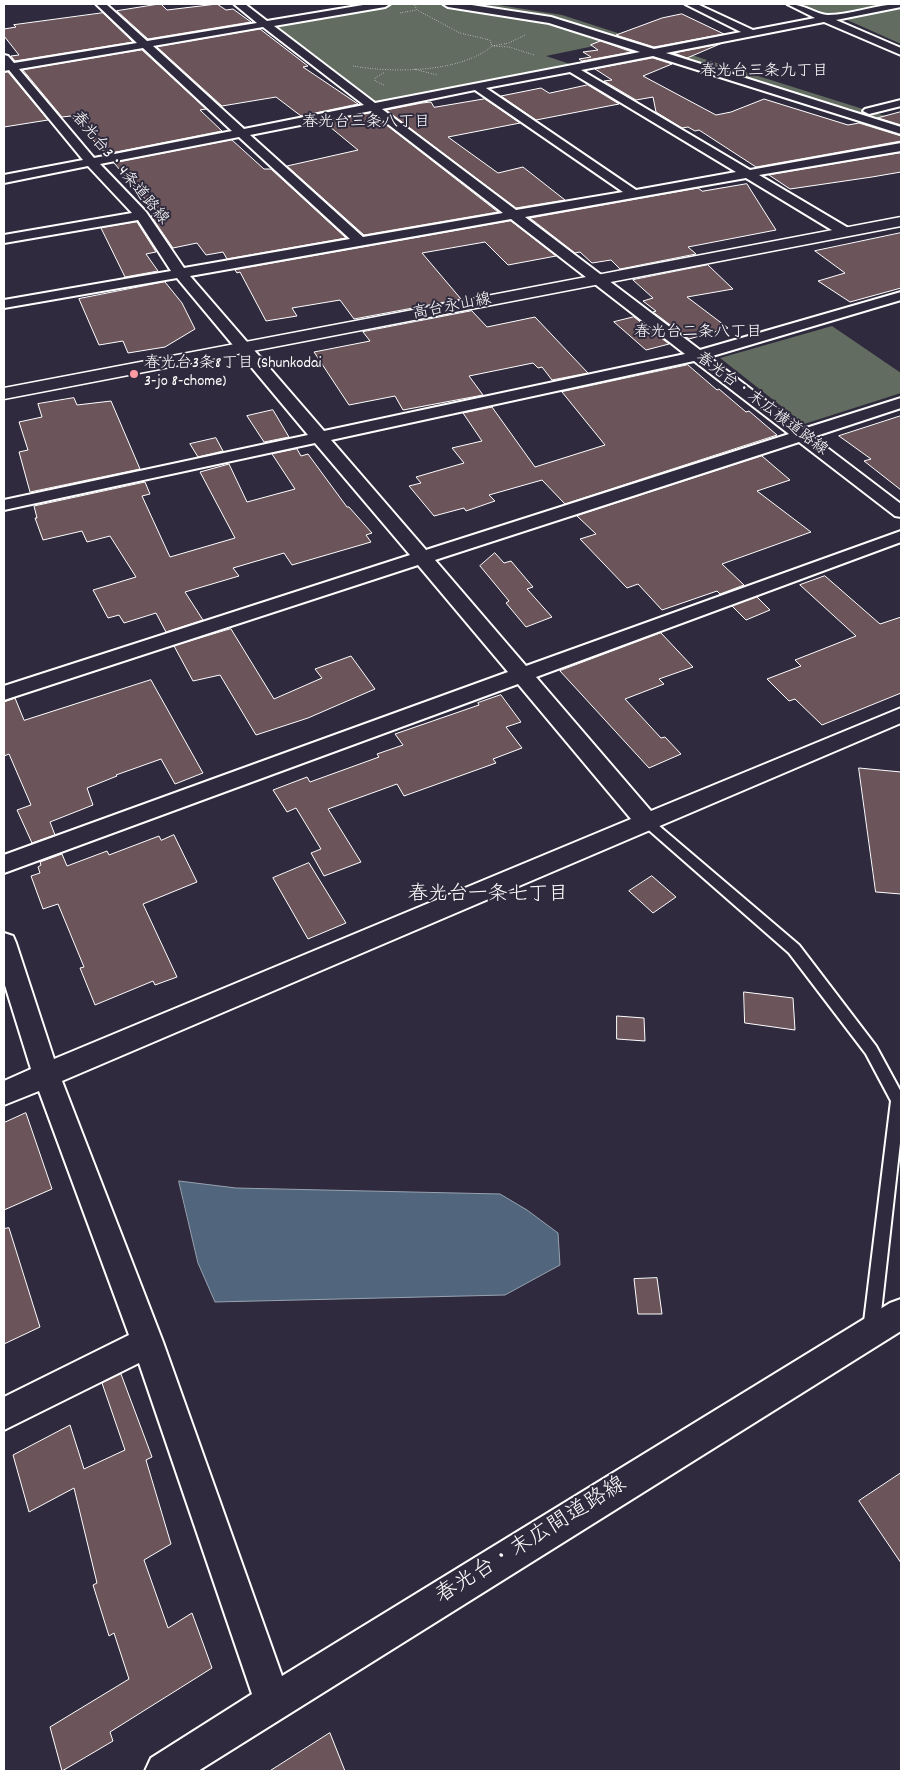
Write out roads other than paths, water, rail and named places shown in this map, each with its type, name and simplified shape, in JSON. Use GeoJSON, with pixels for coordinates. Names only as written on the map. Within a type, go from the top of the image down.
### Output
{"type":"FeatureCollection","features":[{"type":"Feature","properties":{"kind":"street"},"geometry":{"type":"LineString","coordinates":[[101,4],[359,241]]}},
{"type":"Feature","properties":{"kind":"street","name":"春光台・末広横道路線"},"geometry":{"type":"LineString","coordinates":[[239,4],[901,512]]}},
{"type":"Feature","properties":{"kind":"street"},"geometry":{"type":"LineString","coordinates":[[6,64],[144,44],[385,4]]}},
{"type":"Feature","properties":{"kind":"street"},"geometry":{"type":"LineString","coordinates":[[448,4],[551,20],[901,131]]}},
{"type":"Feature","properties":{"kind":"street"},"geometry":{"type":"LineString","coordinates":[[500,4],[522,5],[564,14],[901,121]]}},
{"type":"Feature","properties":{"kind":"street"},"geometry":{"type":"LineString","coordinates":[[690,4],[751,33]]}},
{"type":"Feature","properties":{"kind":"street"},"geometry":{"type":"LineString","coordinates":[[792,4],[901,52]]}},
{"type":"Feature","properties":{"kind":"street"},"geometry":{"type":"LineString","coordinates":[[4,179],[901,4]]}},
{"type":"Feature","properties":{"kind":"street","name":"春光台3・4条道路線"},"geometry":{"type":"LineString","coordinates":[[6,64],[91,162],[142,215],[180,273],[246,348],[647,822]]}},
{"type":"Feature","properties":{"kind":"street"},"geometry":{"type":"LineString","coordinates":[[573,69],[845,232]]}},
{"type":"Feature","properties":{"kind":"street"},"geometry":{"type":"LineString","coordinates":[[477,87],[634,194]]}},
{"type":"Feature","properties":{"kind":"street"},"geometry":{"type":"LineString","coordinates":[[869,111],[901,103]]}},
{"type":"Feature","properties":{"kind":"street"},"geometry":{"type":"LineString","coordinates":[[4,304],[901,147]]}},
{"type":"Feature","properties":{"kind":"street"},"geometry":{"type":"LineString","coordinates":[[4,238],[142,215]]}},
{"type":"Feature","properties":{"kind":"street","name":"高台永山線"},"geometry":{"type":"LineString","coordinates":[[4,394],[901,221]]}},
{"type":"Feature","properties":{"kind":"street"},"geometry":{"type":"LineString","coordinates":[[4,506],[696,356],[901,296]]}},
{"type":"Feature","properties":{"kind":"street"},"geometry":{"type":"LineString","coordinates":[[4,693],[901,403]]}},
{"type":"Feature","properties":{"kind":"street"},"geometry":{"type":"LineString","coordinates":[[4,864],[901,536]]}},
{"type":"Feature","properties":{"kind":"street"},"geometry":{"type":"LineString","coordinates":[[4,1093],[901,715]]}},
{"type":"Feature","properties":{"kind":"street"},"geometry":{"type":"LineString","coordinates":[[4,942],[46,1075],[147,1342],[272,1702]]}},
{"type":"Feature","properties":{"kind":"street","name":"春光台・末広間道路線"},"geometry":{"type":"LineString","coordinates":[[164,1771],[272,1702],[901,1314]]}},
{"type":"Feature","properties":{"kind":"street"},"geometry":{"type":"LineString","coordinates":[[4,1414],[147,1342]]}},
{"type":"Feature","properties":{"kind":"lane"},"geometry":{"type":"LineString","coordinates":[[647,822],[794,949],[871,1050],[900,1100],[870,1333]]}},
{"type":"Feature","properties":{"kind":"water"},"geometry":{"type":"Polygon","coordinates":[[[179,1181],[236,1188],[500,1194],[527,1210],[558,1233],[560,1265],[505,1295],[215,1302],[198,1263],[179,1181]]]}},
{"type":"Feature","properties":{"kind":"place","name":"春光台3条8丁目 (Shunkodai 3-jo 8-chome)"},"geometry":{"type":"Point","coordinates":[134,374]}},
{"type":"Feature","properties":{"kind":"district","name":"春光台三条九丁目"},"geometry":{"type":"Point","coordinates":[764,73]}},
{"type":"Feature","properties":{"kind":"district","name":"春光台三条八丁目"},"geometry":{"type":"Point","coordinates":[366,124]}},
{"type":"Feature","properties":{"kind":"district","name":"春光台二条八丁目"},"geometry":{"type":"Point","coordinates":[698,334]}},
{"type":"Feature","properties":{"kind":"district","name":"春光台一条七丁目"},"geometry":{"type":"Point","coordinates":[488,896]}}]}
